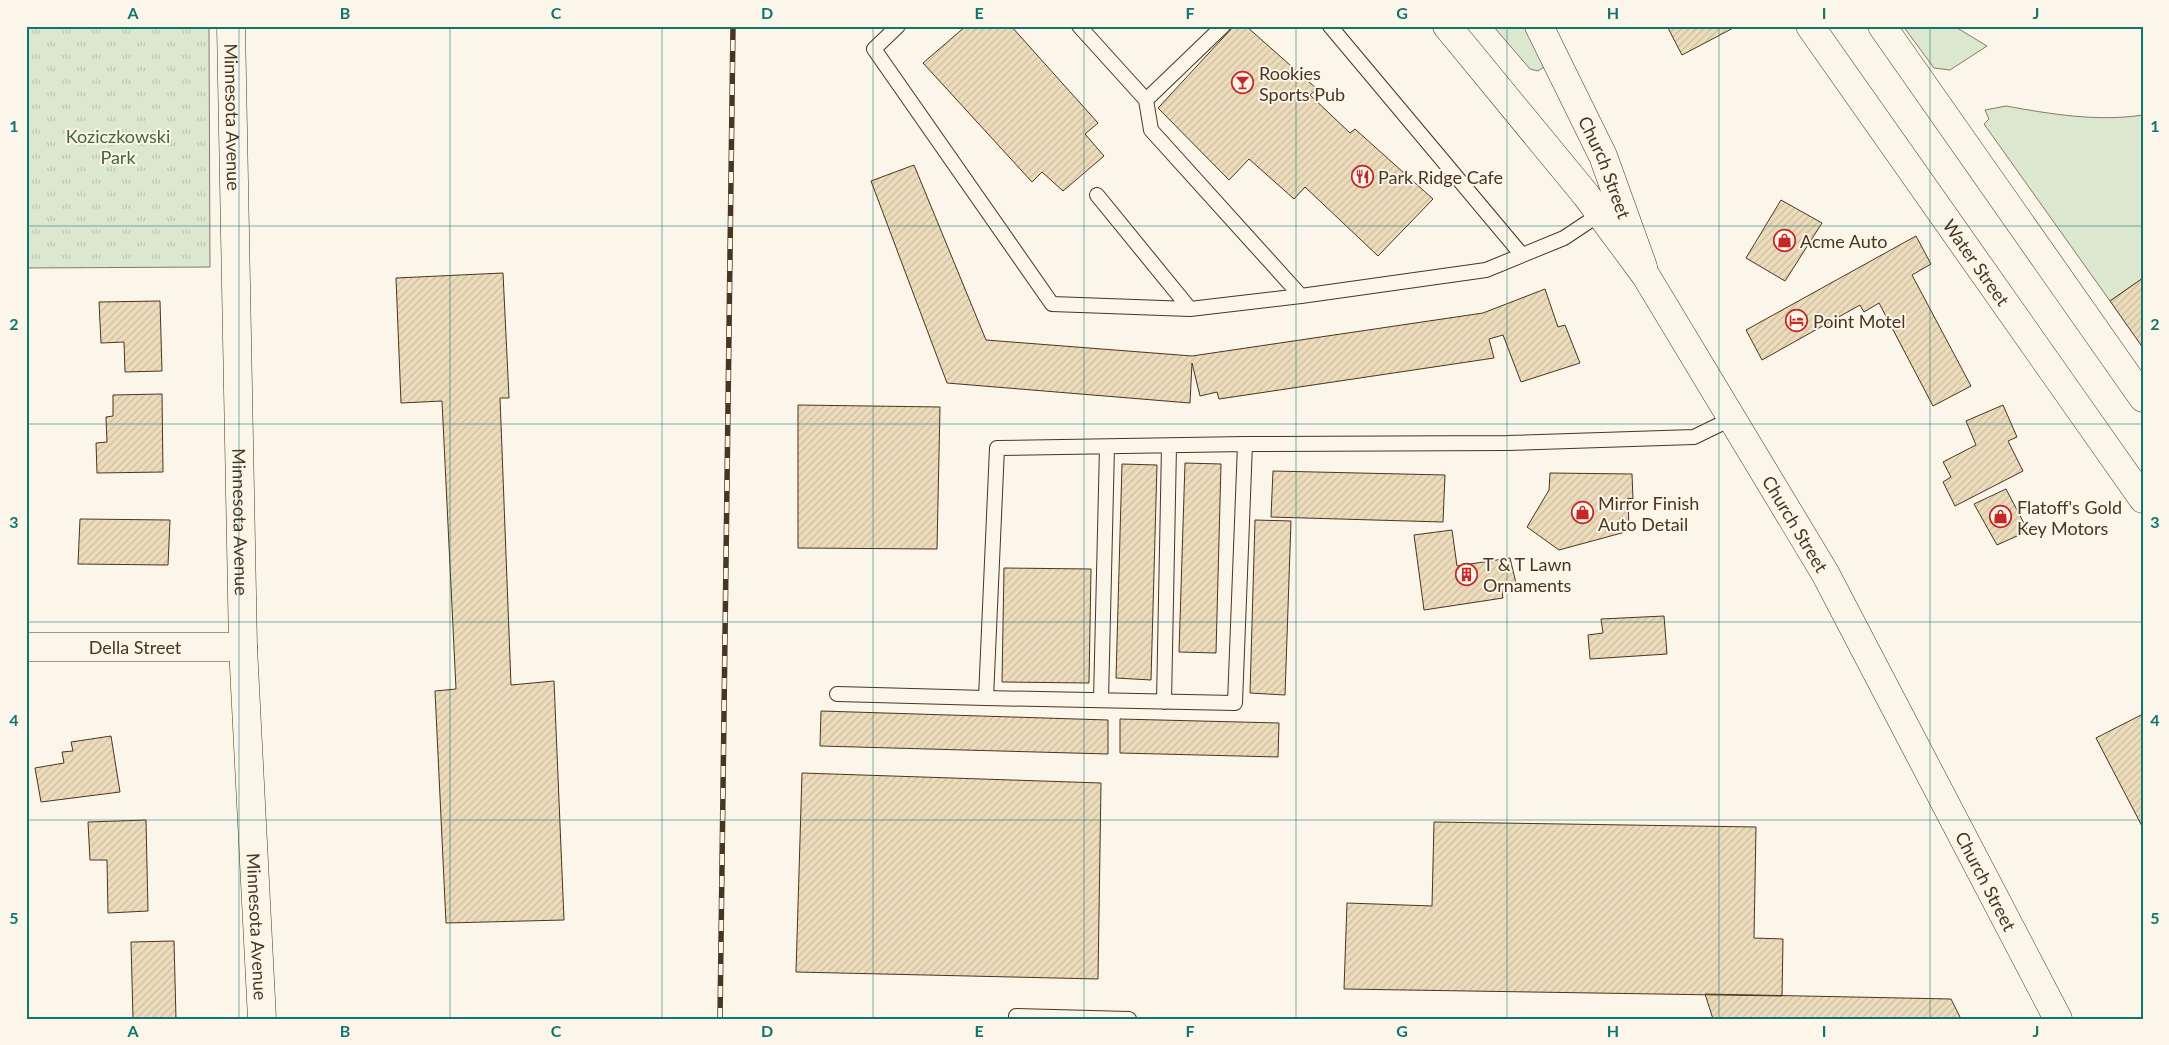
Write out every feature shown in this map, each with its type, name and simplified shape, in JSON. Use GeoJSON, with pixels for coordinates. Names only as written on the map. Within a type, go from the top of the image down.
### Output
{"type":"FeatureCollection","features":[{"type":"Feature","properties":{"kind":"main road","name":"Minnesota Avenue"},"geometry":{"type":"LineString","coordinates":[[231,26],[243,647],[262,1019]]}},
{"type":"Feature","properties":{"kind":"main road"},"geometry":{"type":"LineString","coordinates":[[1447,26],[1600,214],[1646,276]]}},
{"type":"Feature","properties":{"kind":"main road","name":"Church Street"},"geometry":{"type":"LineString","coordinates":[[1539,26],[1603,156],[1646,276],[1825,573],[2058,1019]]}},
{"type":"Feature","properties":{"kind":"main road","name":"Water Street"},"geometry":{"type":"LineString","coordinates":[[1810,26],[2143,499]]}},
{"type":"Feature","properties":{"kind":"main road"},"geometry":{"type":"LineString","coordinates":[[1882,26],[2143,398]]}},
{"type":"Feature","properties":{"kind":"main road","name":"Della Street"},"geometry":{"type":"LineString","coordinates":[[26,647],[243,647]]}},
{"type":"Feature","properties":{"kind":"lane"},"geometry":{"type":"LineString","coordinates":[[898,26],[874,49],[1052,304],[1190,309],[1301,296],[1486,270],[1564,238],[1600,214]]}},
{"type":"Feature","properties":{"kind":"lane"},"geometry":{"type":"LineString","coordinates":[[1079,26],[1146,100],[1150,130],[1301,296]]}},
{"type":"Feature","properties":{"kind":"lane"},"geometry":{"type":"LineString","coordinates":[[1146,100],[1223,26]]}},
{"type":"Feature","properties":{"kind":"lane"},"geometry":{"type":"LineString","coordinates":[[1330,26],[1522,255]]}},
{"type":"Feature","properties":{"kind":"lane"},"geometry":{"type":"LineString","coordinates":[[1097,195],[1190,309]]}},
{"type":"Feature","properties":{"kind":"lane"},"geometry":{"type":"LineString","coordinates":[[986,698],[997,448],[1245,444],[1507,443],[1694,437],[1733,418]]}},
{"type":"Feature","properties":{"kind":"lane"},"geometry":{"type":"LineString","coordinates":[[837,694],[1235,703],[1245,444]]}},
{"type":"Feature","properties":{"kind":"lane"},"geometry":{"type":"LineString","coordinates":[[1164,702],[1170,446]]}},
{"type":"Feature","properties":{"kind":"lane"},"geometry":{"type":"LineString","coordinates":[[1101,700],[1107,447]]}},
{"type":"Feature","properties":{"kind":"lane"},"geometry":{"type":"LineString","coordinates":[[1016,1019],[1016,1016],[1129,1019]]}},
{"type":"Feature","properties":{"kind":"green space","name":"Koziczkowski Park"},"geometry":{"type":"Polygon","coordinates":[[[26,26],[209,26],[210,267],[26,268],[26,26]]]}},
{"type":"Feature","properties":{"kind":"green space"},"geometry":{"type":"Polygon","coordinates":[[[1493,26],[1528,26],[1544,67],[1538,71],[1530,69],[1493,26]]]}},
{"type":"Feature","properties":{"kind":"green space"},"geometry":{"type":"Polygon","coordinates":[[[1903,26],[1954,26],[1987,46],[1950,70],[1934,68],[1903,26]]]}},
{"type":"Feature","properties":{"kind":"green space"},"geometry":{"type":"Polygon","coordinates":[[[2006,106],[2091,117],[2109,118],[2143,115],[2143,278],[2110,301],[1984,124],[1989,119],[1985,110],[2006,106]]]}},
{"type":"Feature","properties":{"kind":"building"},"geometry":{"type":"Polygon","coordinates":[[[966,26],[1011,26],[1098,123],[1085,134],[1104,156],[1063,191],[1042,172],[1032,182],[923,63],[966,26]]]}},
{"type":"Feature","properties":{"kind":"building"},"geometry":{"type":"Polygon","coordinates":[[[1234,26],[1246,26],[1317,89],[1310,95],[1350,133],[1355,129],[1433,199],[1378,256],[1305,187],[1294,199],[1249,159],[1229,180],[1158,108],[1234,26]]]}},
{"type":"Feature","properties":{"kind":"building"},"geometry":{"type":"Polygon","coordinates":[[[1667,26],[1737,26],[1682,55],[1667,26]]]}},
{"type":"Feature","properties":{"kind":"building"},"geometry":{"type":"Polygon","coordinates":[[[914,165],[986,340],[1192,356],[1483,313],[1545,289],[1558,327],[1565,325],[1580,363],[1521,382],[1503,335],[1489,339],[1494,358],[1219,399],[1217,392],[1200,396],[1192,363],[1190,403],[947,383],[871,181],[914,165]]]}},
{"type":"Feature","properties":{"kind":"building","name":"Acme Auto"},"geometry":{"type":"Polygon","coordinates":[[[1781,200],[1822,223],[1785,281],[1746,258],[1781,200]]]}},
{"type":"Feature","properties":{"kind":"building","name":"Point Motel"},"geometry":{"type":"Polygon","coordinates":[[[1916,236],[1931,264],[1912,275],[1971,386],[1933,406],[1879,303],[1864,312],[1860,305],[1762,360],[1746,330],[1916,236]]]}},
{"type":"Feature","properties":{"kind":"building"},"geometry":{"type":"Polygon","coordinates":[[[503,273],[509,398],[500,398],[511,685],[554,681],[564,920],[446,923],[435,691],[456,689],[442,401],[401,403],[396,278],[503,273]]]}},
{"type":"Feature","properties":{"kind":"building"},"geometry":{"type":"Polygon","coordinates":[[[2143,278],[2143,348],[2110,301],[2143,278]]]}},
{"type":"Feature","properties":{"kind":"building"},"geometry":{"type":"Polygon","coordinates":[[[160,301],[162,371],[125,372],[124,342],[101,343],[99,302],[160,301]]]}},
{"type":"Feature","properties":{"kind":"building"},"geometry":{"type":"Polygon","coordinates":[[[162,394],[163,472],[97,473],[96,443],[107,442],[106,417],[113,416],[113,395],[162,394]]]}},
{"type":"Feature","properties":{"kind":"building"},"geometry":{"type":"Polygon","coordinates":[[[798,405],[940,407],[937,549],[798,548],[798,405]]]}},
{"type":"Feature","properties":{"kind":"building"},"geometry":{"type":"Polygon","coordinates":[[[2003,405],[2017,437],[2008,441],[2023,471],[1955,506],[1943,482],[1951,477],[1943,462],[1976,445],[1966,421],[2003,405]]]}},
{"type":"Feature","properties":{"kind":"building"},"geometry":{"type":"Polygon","coordinates":[[[1185,463],[1221,464],[1216,653],[1179,652],[1185,463]]]}},
{"type":"Feature","properties":{"kind":"building"},"geometry":{"type":"Polygon","coordinates":[[[1122,464],[1157,465],[1151,680],[1116,678],[1122,464]]]}},
{"type":"Feature","properties":{"kind":"building"},"geometry":{"type":"Polygon","coordinates":[[[1273,471],[1445,475],[1443,522],[1271,517],[1273,471]]]}},
{"type":"Feature","properties":{"kind":"building","name":"Mirror Finish Auto Detail"},"geometry":{"type":"Polygon","coordinates":[[[1550,473],[1632,474],[1633,499],[1628,498],[1629,531],[1559,550],[1527,527],[1549,490],[1550,473]]]}},
{"type":"Feature","properties":{"kind":"building","name":"Flatoff's Gold Key Motors"},"geometry":{"type":"Polygon","coordinates":[[[2006,489],[2028,531],[1997,545],[1974,504],[2006,489]]]}},
{"type":"Feature","properties":{"kind":"building"},"geometry":{"type":"Polygon","coordinates":[[[80,519],[170,520],[168,565],[78,564],[80,519]]]}},
{"type":"Feature","properties":{"kind":"building"},"geometry":{"type":"Polygon","coordinates":[[[1255,520],[1291,521],[1285,695],[1250,693],[1255,520]]]}},
{"type":"Feature","properties":{"kind":"building","name":"T & T Lawn Ornaments"},"geometry":{"type":"Polygon","coordinates":[[[1452,530],[1457,566],[1510,558],[1516,583],[1501,585],[1503,598],[1424,610],[1414,535],[1452,530]]]}},
{"type":"Feature","properties":{"kind":"building"},"geometry":{"type":"Polygon","coordinates":[[[1004,568],[1091,569],[1089,683],[1002,682],[1004,568]]]}},
{"type":"Feature","properties":{"kind":"building"},"geometry":{"type":"Polygon","coordinates":[[[1664,616],[1667,654],[1590,659],[1588,635],[1603,633],[1601,619],[1664,616]]]}},
{"type":"Feature","properties":{"kind":"building"},"geometry":{"type":"Polygon","coordinates":[[[821,711],[1108,720],[1108,754],[820,746],[821,711]]]}},
{"type":"Feature","properties":{"kind":"building"},"geometry":{"type":"Polygon","coordinates":[[[2143,714],[2143,828],[2096,738],[2143,714]]]}},
{"type":"Feature","properties":{"kind":"building"},"geometry":{"type":"Polygon","coordinates":[[[1120,719],[1279,723],[1278,757],[1120,753],[1120,719]]]}},
{"type":"Feature","properties":{"kind":"building"},"geometry":{"type":"Polygon","coordinates":[[[111,736],[120,792],[41,802],[35,768],[64,763],[62,752],[73,751],[71,742],[111,736]]]}},
{"type":"Feature","properties":{"kind":"building"},"geometry":{"type":"Polygon","coordinates":[[[802,773],[1101,783],[1098,979],[796,972],[802,773]]]}},
{"type":"Feature","properties":{"kind":"building"},"geometry":{"type":"Polygon","coordinates":[[[146,820],[148,911],[108,913],[107,860],[90,860],[88,822],[146,820]]]}},
{"type":"Feature","properties":{"kind":"building"},"geometry":{"type":"Polygon","coordinates":[[[1434,822],[1756,827],[1754,938],[1783,939],[1782,996],[1344,989],[1347,903],[1432,906],[1434,822]]]}},
{"type":"Feature","properties":{"kind":"building"},"geometry":{"type":"Polygon","coordinates":[[[174,941],[176,1019],[133,1019],[131,942],[174,941]]]}},
{"type":"Feature","properties":{"kind":"building"},"geometry":{"type":"Polygon","coordinates":[[[1705,994],[1951,999],[1961,1019],[1713,1019],[1705,994]]]}},
{"type":"Feature","properties":{"kind":"railway"},"geometry":{"type":"LineString","coordinates":[[720,1019],[733,26]]}},
{"type":"Feature","properties":{"kind":"place","name":"Rookies Sports Pub"},"geometry":{"type":"Point","coordinates":[1243,83]}},
{"type":"Feature","properties":{"kind":"place","name":"Park Ridge Cafe"},"geometry":{"type":"Point","coordinates":[1362,177]}},
{"type":"Feature","properties":{"kind":"place","name":"Acme Auto"},"geometry":{"type":"Point","coordinates":[1784,241]}},
{"type":"Feature","properties":{"kind":"place","name":"Point Motel"},"geometry":{"type":"Point","coordinates":[1797,321]}},
{"type":"Feature","properties":{"kind":"place","name":"Mirror Finish Auto Detail"},"geometry":{"type":"Point","coordinates":[1582,513]}},
{"type":"Feature","properties":{"kind":"place","name":"Flatoff's Gold Key Motors"},"geometry":{"type":"Point","coordinates":[2001,517]}},
{"type":"Feature","properties":{"kind":"place","name":"T & T Lawn Ornaments"},"geometry":{"type":"Point","coordinates":[1467,574]}}]}
